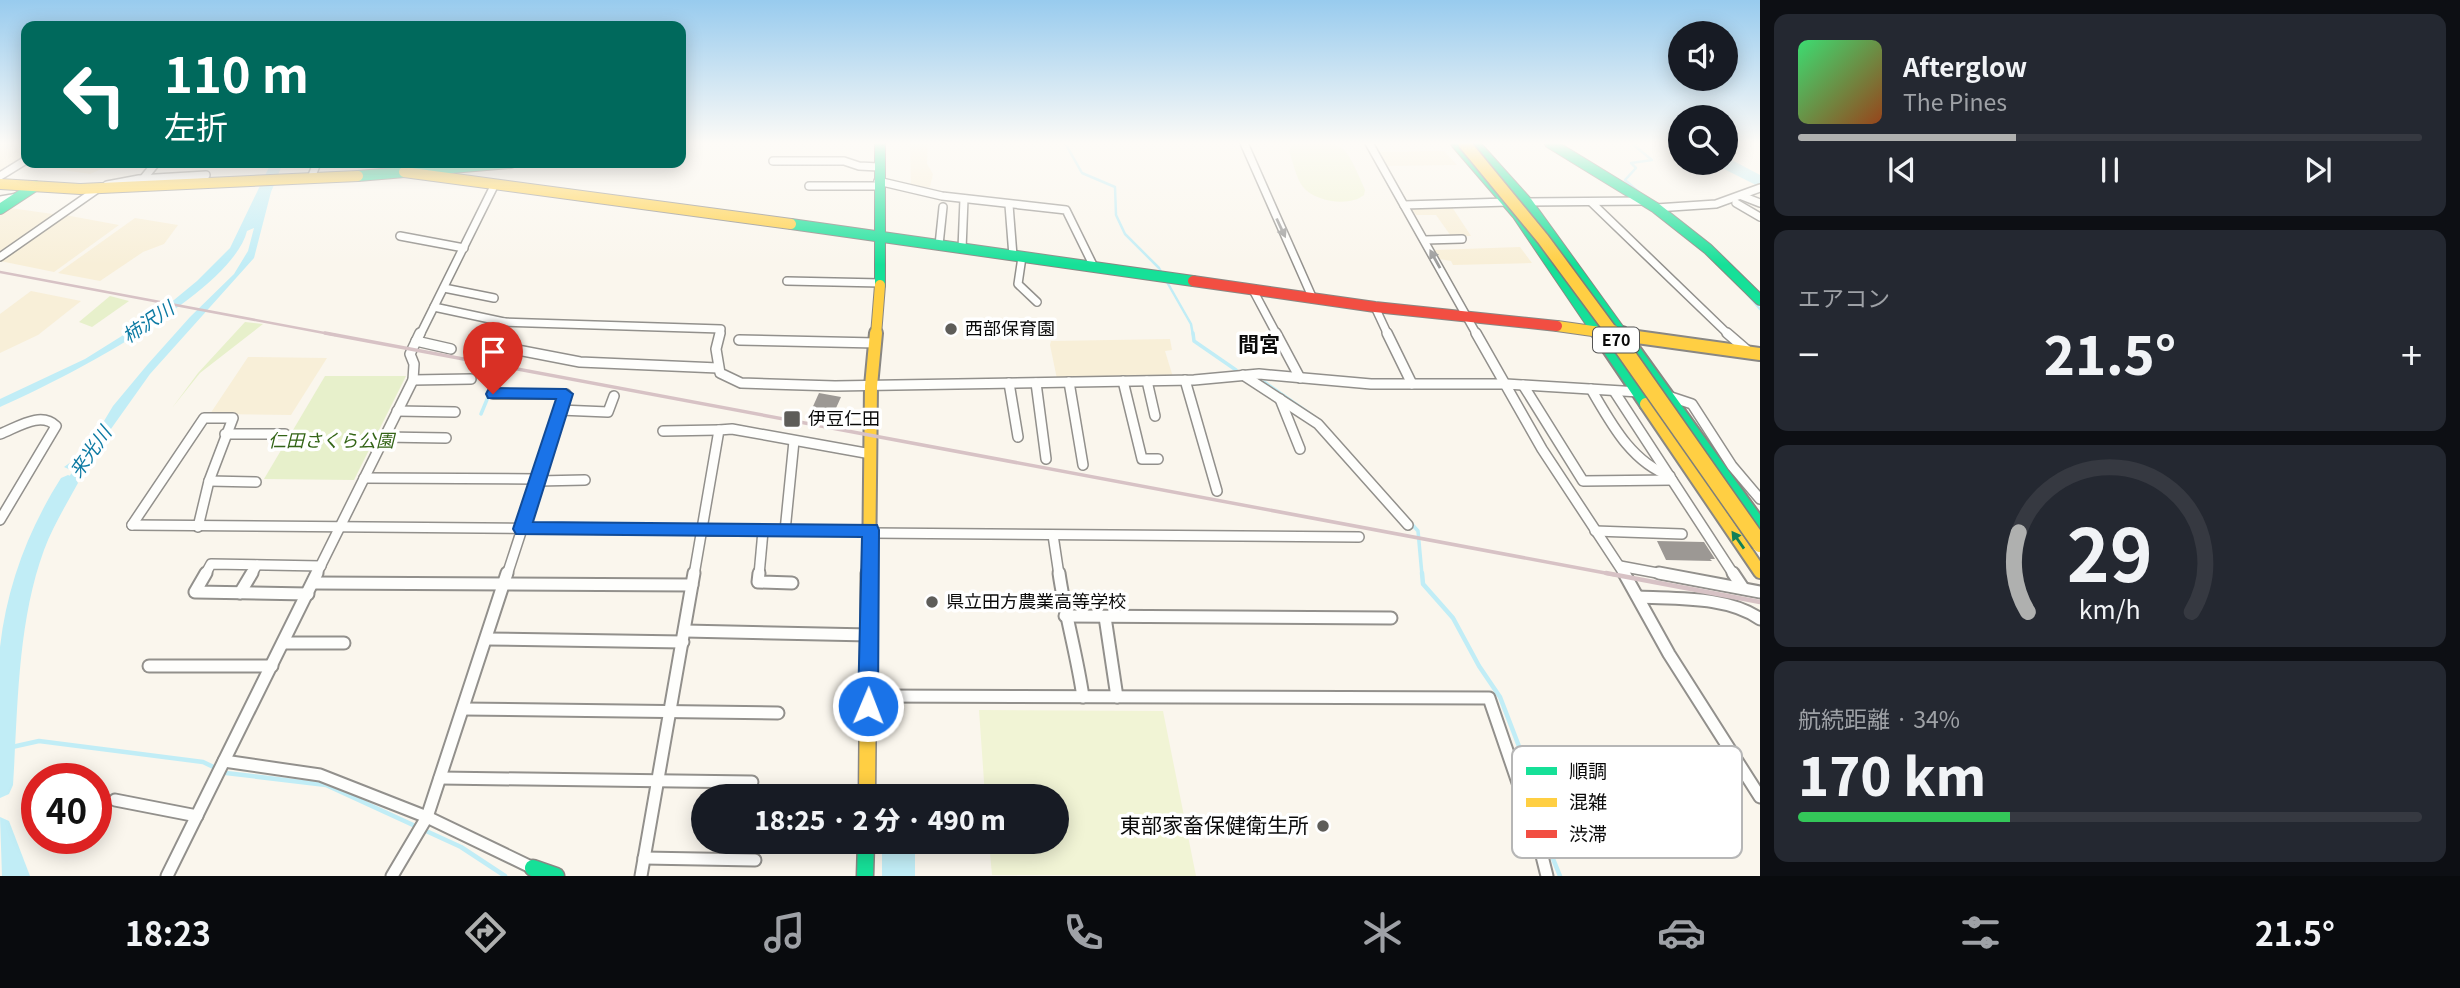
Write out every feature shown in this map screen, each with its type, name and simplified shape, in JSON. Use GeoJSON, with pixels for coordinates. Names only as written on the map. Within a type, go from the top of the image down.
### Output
{"type":"FeatureCollection","features":[{"type":"Feature","properties":{"kind":"main road"},"geometry":{"type":"LineString","coordinates":[[0,184],[161,184]]}},
{"type":"Feature","properties":{"kind":"main road"},"geometry":{"type":"LineString","coordinates":[[495,184],[1313,299],[1596,330],[1755,353]]}},
{"type":"Feature","properties":{"kind":"main road"},"geometry":{"type":"LineString","coordinates":[[867,784],[871,386],[881,283],[878,184]]}},
{"type":"Feature","properties":{"kind":"main road"},"geometry":{"type":"LineString","coordinates":[[1492,184],[1508,202],[1760,572]]}},
{"type":"Feature","properties":{"kind":"main road","name":"E70"},"geometry":{"type":"LineString","coordinates":[[1500,184],[1555,254],[1760,544]]}},
{"type":"Feature","properties":{"kind":"main road"},"geometry":{"type":"LineString","coordinates":[[1511,184],[1527,202],[1666,395],[1755,505],[1760,525]]}},
{"type":"Feature","properties":{"kind":"main road"},"geometry":{"type":"LineString","coordinates":[[1618,184],[1651,204],[1708,249],[1760,300]]}},
{"type":"Feature","properties":{"kind":"main road"},"geometry":{"type":"LineString","coordinates":[[0,209],[35,186]]}},
{"type":"Feature","properties":{"kind":"main road"},"geometry":{"type":"LineString","coordinates":[[865,876],[866,854]]}},
{"type":"Feature","properties":{"kind":"main road"},"geometry":{"type":"LineString","coordinates":[[533,868],[556,876]]}},
{"type":"Feature","properties":{"kind":"street"},"geometry":{"type":"LineString","coordinates":[[0,257],[103,186],[115,184]]}},
{"type":"Feature","properties":{"kind":"street"},"geometry":{"type":"LineString","coordinates":[[167,876],[413,380],[414,364],[410,354],[495,184]]}},
{"type":"Feature","properties":{"kind":"street"},"geometry":{"type":"LineString","coordinates":[[809,186],[827,184]]}},
{"type":"Feature","properties":{"kind":"street"},"geometry":{"type":"LineString","coordinates":[[902,184],[964,199],[1066,210],[1094,267]]}},
{"type":"Feature","properties":{"kind":"street"},"geometry":{"type":"LineString","coordinates":[[1262,184],[1313,299]]}},
{"type":"Feature","properties":{"kind":"street"},"geometry":{"type":"LineString","coordinates":[[1393,184],[1542,449],[1620,566],[1669,653],[1728,746]]}},
{"type":"Feature","properties":{"kind":"street"},"geometry":{"type":"LineString","coordinates":[[1527,202],[1716,204],[1760,188]]}},
{"type":"Feature","properties":{"kind":"street"},"geometry":{"type":"LineString","coordinates":[[1744,195],[1760,203]]}},
{"type":"Feature","properties":{"kind":"street"},"geometry":{"type":"LineString","coordinates":[[0,200],[20,197]]}},
{"type":"Feature","properties":{"kind":"street"},"geometry":{"type":"LineString","coordinates":[[962,249],[964,199]]}},
{"type":"Feature","properties":{"kind":"street"},"geometry":{"type":"LineString","coordinates":[[1405,205],[1508,202]]}},
{"type":"Feature","properties":{"kind":"street"},"geometry":{"type":"LineString","coordinates":[[1591,202],[1677,284],[1689,300],[1755,353]]}},
{"type":"Feature","properties":{"kind":"street"},"geometry":{"type":"LineString","coordinates":[[1736,204],[1760,218]]}},
{"type":"Feature","properties":{"kind":"street"},"geometry":{"type":"LineString","coordinates":[[1009,205],[1018,256],[1018,284],[1037,302]]}},
{"type":"Feature","properties":{"kind":"street"},"geometry":{"type":"LineString","coordinates":[[939,245],[943,207]]}},
{"type":"Feature","properties":{"kind":"street"},"geometry":{"type":"LineString","coordinates":[[400,236],[464,247]]}},
{"type":"Feature","properties":{"kind":"street"},"geometry":{"type":"LineString","coordinates":[[1424,240],[1462,239]]}},
{"type":"Feature","properties":{"kind":"street"},"geometry":{"type":"LineString","coordinates":[[787,281],[881,283]]}},
{"type":"Feature","properties":{"kind":"street"},"geometry":{"type":"LineString","coordinates":[[444,288],[494,298]]}},
{"type":"Feature","properties":{"kind":"street"},"geometry":{"type":"LineString","coordinates":[[1253,290],[1300,378]]}},
{"type":"Feature","properties":{"kind":"street"},"geometry":{"type":"LineString","coordinates":[[434,307],[505,322],[721,329],[716,349],[718,368],[727,378],[741,383],[871,386],[1185,380],[1259,374],[1371,384],[1506,384],[1639,392]]}},
{"type":"Feature","properties":{"kind":"street"},"geometry":{"type":"LineString","coordinates":[[1375,307],[1412,384]]}},
{"type":"Feature","properties":{"kind":"street"},"geometry":{"type":"LineString","coordinates":[[505,322],[497,346],[580,362],[718,368]]}},
{"type":"Feature","properties":{"kind":"street"},"geometry":{"type":"LineString","coordinates":[[739,340],[876,343]]}},
{"type":"Feature","properties":{"kind":"street"},"geometry":{"type":"LineString","coordinates":[[416,341],[451,349]]}},
{"type":"Feature","properties":{"kind":"street"},"geometry":{"type":"LineString","coordinates":[[1243,375],[1318,424],[1408,525]]}},
{"type":"Feature","properties":{"kind":"street"},"geometry":{"type":"LineString","coordinates":[[413,380],[471,379]]}},
{"type":"Feature","properties":{"kind":"street"},"geometry":{"type":"LineString","coordinates":[[1185,380],[1217,491]]}},
{"type":"Feature","properties":{"kind":"street"},"geometry":{"type":"LineString","coordinates":[[1123,381],[1142,458],[1158,459]]}},
{"type":"Feature","properties":{"kind":"street"},"geometry":{"type":"LineString","coordinates":[[1147,381],[1155,416]]}},
{"type":"Feature","properties":{"kind":"street"},"geometry":{"type":"LineString","coordinates":[[1069,382],[1083,466]]}},
{"type":"Feature","properties":{"kind":"street"},"geometry":{"type":"LineString","coordinates":[[1009,383],[1018,437]]}},
{"type":"Feature","properties":{"kind":"street"},"geometry":{"type":"LineString","coordinates":[[1036,383],[1046,459]]}},
{"type":"Feature","properties":{"kind":"street"},"geometry":{"type":"LineString","coordinates":[[1523,385],[1583,481],[1671,478]]}},
{"type":"Feature","properties":{"kind":"street"},"geometry":{"type":"LineString","coordinates":[[1591,389],[1638,458],[1659,474],[1671,478]]}},
{"type":"Feature","properties":{"kind":"street"},"geometry":{"type":"LineString","coordinates":[[1614,391],[1743,588]]}},
{"type":"Feature","properties":{"kind":"street"},"geometry":{"type":"LineString","coordinates":[[392,876],[427,817],[566,394],[493,394]]}},
{"type":"Feature","properties":{"kind":"street"},"geometry":{"type":"LineString","coordinates":[[560,410],[608,412],[614,396]]}},
{"type":"Feature","properties":{"kind":"street"},"geometry":{"type":"LineString","coordinates":[[1280,399],[1300,449]]}},
{"type":"Feature","properties":{"kind":"street"},"geometry":{"type":"LineString","coordinates":[[397,411],[455,412]]}},
{"type":"Feature","properties":{"kind":"street"},"geometry":{"type":"LineString","coordinates":[[0,434],[41,418],[49,419],[56,426],[0,520]]}},
{"type":"Feature","properties":{"kind":"street"},"geometry":{"type":"LineString","coordinates":[[198,527],[209,481],[233,418],[204,418],[132,525],[198,527],[1359,537]]}},
{"type":"Feature","properties":{"kind":"street"},"geometry":{"type":"LineString","coordinates":[[663,431],[732,429],[794,441],[871,447]]}},
{"type":"Feature","properties":{"kind":"street"},"geometry":{"type":"LineString","coordinates":[[641,876],[719,430]]}},
{"type":"Feature","properties":{"kind":"street"},"geometry":{"type":"LineString","coordinates":[[225,434],[285,434]]}},
{"type":"Feature","properties":{"kind":"street"},"geometry":{"type":"LineString","coordinates":[[384,436],[446,438]]}},
{"type":"Feature","properties":{"kind":"street"},"geometry":{"type":"LineString","coordinates":[[785,531],[794,441]]}},
{"type":"Feature","properties":{"kind":"street"},"geometry":{"type":"LineString","coordinates":[[364,478],[585,481]]}},
{"type":"Feature","properties":{"kind":"street"},"geometry":{"type":"LineString","coordinates":[[209,481],[256,482]]}},
{"type":"Feature","properties":{"kind":"street"},"geometry":{"type":"LineString","coordinates":[[763,531],[758,582],[792,583]]}},
{"type":"Feature","properties":{"kind":"street"},"geometry":{"type":"LineString","coordinates":[[1595,531],[1682,534]]}},
{"type":"Feature","properties":{"kind":"street"},"geometry":{"type":"LineString","coordinates":[[1053,535],[1065,616],[1077,652],[1083,697]]}},
{"type":"Feature","properties":{"kind":"street"},"geometry":{"type":"LineString","coordinates":[[308,594],[195,592],[211,564],[321,566]]}},
{"type":"Feature","properties":{"kind":"street"},"geometry":{"type":"LineString","coordinates":[[240,593],[257,565]]}},
{"type":"Feature","properties":{"kind":"street"},"geometry":{"type":"LineString","coordinates":[[1620,566],[1760,592]]}},
{"type":"Feature","properties":{"kind":"street"},"geometry":{"type":"LineString","coordinates":[[314,583],[692,585]]}},
{"type":"Feature","properties":{"kind":"street"},"geometry":{"type":"LineString","coordinates":[[1639,597],[1701,601],[1748,611],[1760,620]]}},
{"type":"Feature","properties":{"kind":"street"},"geometry":{"type":"LineString","coordinates":[[1065,616],[1391,618]]}},
{"type":"Feature","properties":{"kind":"street"},"geometry":{"type":"LineString","coordinates":[[1105,617],[1117,697]]}},
{"type":"Feature","properties":{"kind":"street"},"geometry":{"type":"LineString","coordinates":[[486,639],[870,635]]}},
{"type":"Feature","properties":{"kind":"street"},"geometry":{"type":"LineString","coordinates":[[283,643],[344,643]]}},
{"type":"Feature","properties":{"kind":"street"},"geometry":{"type":"LineString","coordinates":[[149,666],[272,666]]}},
{"type":"Feature","properties":{"kind":"street"},"geometry":{"type":"LineString","coordinates":[[869,696],[1489,698],[1512,769]]}},
{"type":"Feature","properties":{"kind":"street"},"geometry":{"type":"LineString","coordinates":[[463,709],[778,713]]}},
{"type":"Feature","properties":{"kind":"street"},"geometry":{"type":"LineString","coordinates":[[224,761],[320,775],[427,817],[533,868]]}},
{"type":"Feature","properties":{"kind":"street"},"geometry":{"type":"LineString","coordinates":[[1742,769],[1760,797]]}},
{"type":"Feature","properties":{"kind":"street"},"geometry":{"type":"LineString","coordinates":[[440,778],[752,782]]}},
{"type":"Feature","properties":{"kind":"street"},"geometry":{"type":"LineString","coordinates":[[115,800],[197,816]]}},
{"type":"Feature","properties":{"kind":"street"},"geometry":{"type":"LineString","coordinates":[[644,858],[755,860]]}},
{"type":"Feature","properties":{"kind":"street"},"geometry":{"type":"LineString","coordinates":[[1541,858],[1547,876]]}},
{"type":"Feature","properties":{"kind":"shaded area"},"geometry":{"type":"Polygon","coordinates":[[[911,184],[931,184],[930,187],[911,189],[911,184]]]}},
{"type":"Feature","properties":{"kind":"shaded area"},"geometry":{"type":"Polygon","coordinates":[[[1452,207],[1471,236],[1451,236],[1436,215],[1416,215],[1411,208],[1452,207]]]}},
{"type":"Feature","properties":{"kind":"shaded area"},"geometry":{"type":"Polygon","coordinates":[[[10,208],[60,215],[0,256],[0,214],[10,208]]]}},
{"type":"Feature","properties":{"kind":"shaded area"},"geometry":{"type":"Polygon","coordinates":[[[65,215],[119,225],[54,272],[0,261],[65,215]]]}},
{"type":"Feature","properties":{"kind":"shaded area"},"geometry":{"type":"Polygon","coordinates":[[[135,218],[178,225],[164,244],[143,252],[100,281],[58,273],[135,218]]]}},
{"type":"Feature","properties":{"kind":"shaded area"},"geometry":{"type":"Polygon","coordinates":[[[1520,247],[1532,263],[1453,265],[1451,261],[1439,259],[1434,250],[1520,247]]]}},
{"type":"Feature","properties":{"kind":"shaded area"},"geometry":{"type":"Polygon","coordinates":[[[31,291],[81,301],[38,335],[0,353],[0,314],[31,291]]]}},
{"type":"Feature","properties":{"kind":"shaded area"},"geometry":{"type":"Polygon","coordinates":[[[1170,339],[1172,350],[1165,351],[1173,377],[1057,379],[1050,345],[1051,341],[1170,339]]]}},
{"type":"Feature","properties":{"kind":"shaded area"},"geometry":{"type":"Polygon","coordinates":[[[248,357],[327,358],[291,415],[210,414],[248,357]]]}},
{"type":"Feature","properties":{"kind":"green space"},"geometry":{"type":"Polygon","coordinates":[[[1301,184],[1362,184],[1365,190],[1364,195],[1358,199],[1342,202],[1316,196],[1301,184]]]}},
{"type":"Feature","properties":{"kind":"green space"},"geometry":{"type":"Polygon","coordinates":[[[110,296],[129,301],[92,327],[79,322],[110,296]]]}},
{"type":"Feature","properties":{"kind":"green space"},"geometry":{"type":"Polygon","coordinates":[[[245,322],[263,324],[200,373],[172,408],[198,373],[245,322]]]}},
{"type":"Feature","properties":{"kind":"green space","name":"仁田さくら公園"},"geometry":{"type":"Polygon","coordinates":[[[325,376],[406,376],[354,480],[264,479],[325,376]]]}},
{"type":"Feature","properties":{"kind":"green space"},"geometry":{"type":"Polygon","coordinates":[[[979,710],[1163,711],[1196,876],[992,875],[990,854],[1069,854],[1069,784],[984,784],[979,710]]]}},
{"type":"Feature","properties":{"kind":"water","name":"柿沢川"},"geometry":{"type":"Polygon","coordinates":[[[261,184],[274,184],[254,258],[150,374],[59,502],[51,503],[73,471],[64,467],[86,451],[113,406],[148,364],[190,317],[234,274],[248,251],[254,228],[247,231],[234,255],[210,281],[140,333],[61,378],[0,407],[0,399],[85,359],[157,314],[197,281],[230,248],[261,184]]]}},
{"type":"Feature","properties":{"kind":"water"},"geometry":{"type":"Polygon","coordinates":[[[882,854],[915,854],[915,876],[882,876],[882,854]]]}},
{"type":"Feature","properties":{"kind":"building"},"geometry":{"type":"Polygon","coordinates":[[[819,393],[841,397],[832,417],[810,413],[819,393]]]}},
{"type":"Feature","properties":{"kind":"building"},"geometry":{"type":"Polygon","coordinates":[[[1657,541],[1704,542],[1715,559],[1666,560],[1657,541]]]}},
{"type":"Feature","properties":{"kind":"waterway"},"geometry":{"type":"LineString","coordinates":[[1108,184],[1115,187],[1116,215],[1125,234],[1159,268],[1191,324],[1193,335]]}},
{"type":"Feature","properties":{"kind":"waterway"},"geometry":{"type":"LineString","coordinates":[[1629,184],[1641,194]]}},
{"type":"Feature","properties":{"kind":"waterway"},"geometry":{"type":"LineString","coordinates":[[1748,295],[1760,309]]}},
{"type":"Feature","properties":{"kind":"waterway"},"geometry":{"type":"LineString","coordinates":[[1193,333],[1194,341],[1236,370]]}},
{"type":"Feature","properties":{"kind":"waterway"},"geometry":{"type":"LineString","coordinates":[[481,414],[498,373]]}},
{"type":"Feature","properties":{"kind":"waterway"},"geometry":{"type":"LineString","coordinates":[[1264,382],[1313,416]]}},
{"type":"Feature","properties":{"kind":"waterway"},"geometry":{"type":"LineString","coordinates":[[1319,420],[1418,531],[1422,575]]}},
{"type":"Feature","properties":{"kind":"waterway","name":"来光川"},"geometry":{"type":"LineString","coordinates":[[0,785],[9,667],[22,589],[48,516],[68,483]]}},
{"type":"Feature","properties":{"kind":"waterway"},"geometry":{"type":"LineString","coordinates":[[1422,573],[1423,584],[1453,618],[1479,666],[1500,697],[1519,746]]}},
{"type":"Feature","properties":{"kind":"waterway"},"geometry":{"type":"LineString","coordinates":[[3,749],[39,741],[203,762],[226,773],[326,785],[461,847],[505,876]]}},
{"type":"Feature","properties":{"kind":"waterway","name":"来光川"},"geometry":{"type":"LineString","coordinates":[[0,830],[16,876]]}},
{"type":"Feature","properties":{"kind":"waterway"},"geometry":{"type":"LineString","coordinates":[[1553,858],[1560,876]]}},
{"type":"Feature","properties":{"kind":"railway"},"geometry":{"type":"LineString","coordinates":[[0,272],[335,335]]}},
{"type":"Feature","properties":{"kind":"railway"},"geometry":{"type":"LineString","coordinates":[[325,333],[1616,575]]}},
{"type":"Feature","properties":{"kind":"railway"},"geometry":{"type":"LineString","coordinates":[[1606,573],[1760,602]]}},
{"type":"Feature","properties":{"kind":"traffic: fast"},"geometry":{"type":"LineString","coordinates":[[879,184],[880,285]]}},
{"type":"Feature","properties":{"kind":"traffic: fast"},"geometry":{"type":"LineString","coordinates":[[1491,184],[1517,214],[1646,404]]}},
{"type":"Feature","properties":{"kind":"traffic: fast"},"geometry":{"type":"LineString","coordinates":[[1511,184],[1527,202],[1760,525]]}},
{"type":"Feature","properties":{"kind":"traffic: fast"},"geometry":{"type":"LineString","coordinates":[[1617,184],[1656,208],[1708,249],[1760,300]]}},
{"type":"Feature","properties":{"kind":"traffic: fast"},"geometry":{"type":"LineString","coordinates":[[0,209],[35,186]]}},
{"type":"Feature","properties":{"kind":"traffic: fast"},"geometry":{"type":"LineString","coordinates":[[791,224],[1193,281]]}},
{"type":"Feature","properties":{"kind":"traffic: fast"},"geometry":{"type":"LineString","coordinates":[[865,876],[866,854]]}},
{"type":"Feature","properties":{"kind":"traffic: fast"},"geometry":{"type":"LineString","coordinates":[[533,868],[556,876]]}},
{"type":"Feature","properties":{"kind":"traffic: slow"},"geometry":{"type":"LineString","coordinates":[[0,184],[80,189],[189,184]]}},
{"type":"Feature","properties":{"kind":"traffic: slow"},"geometry":{"type":"LineString","coordinates":[[492,184],[791,224]]}},
{"type":"Feature","properties":{"kind":"traffic: slow"},"geometry":{"type":"LineString","coordinates":[[1498,184],[1581,289],[1760,544]]}},
{"type":"Feature","properties":{"kind":"traffic: slow"},"geometry":{"type":"LineString","coordinates":[[867,784],[871,386],[880,285]]}},
{"type":"Feature","properties":{"kind":"traffic: slow"},"geometry":{"type":"LineString","coordinates":[[1557,326],[1760,354]]}},
{"type":"Feature","properties":{"kind":"traffic: slow"},"geometry":{"type":"LineString","coordinates":[[1646,404],[1760,572]]}},
{"type":"Feature","properties":{"kind":"traffic: jam"},"geometry":{"type":"LineString","coordinates":[[1193,281],[1375,307],[1557,326]]}},
{"type":"Feature","properties":{"kind":"place","name":"西部保育園"},"geometry":{"type":"Point","coordinates":[951,329]}},
{"type":"Feature","properties":{"kind":"place","name":"伊豆仁田"},"geometry":{"type":"Point","coordinates":[792,419]}},
{"type":"Feature","properties":{"kind":"place","name":"県立田方農業高等学校"},"geometry":{"type":"Point","coordinates":[932,602]}},
{"type":"Feature","properties":{"kind":"place","name":"東部家畜保健衛生所"},"geometry":{"type":"Point","coordinates":[1323,826]}},
{"type":"Feature","properties":{"kind":"district","name":"間宮"},"geometry":{"type":"Point","coordinates":[1259,345]}},
{"type":"Feature","properties":{"kind":"route"},"geometry":{"type":"LineString","coordinates":[[493,394],[566,394],[522,529],[871,530],[868,706]]}}]}
